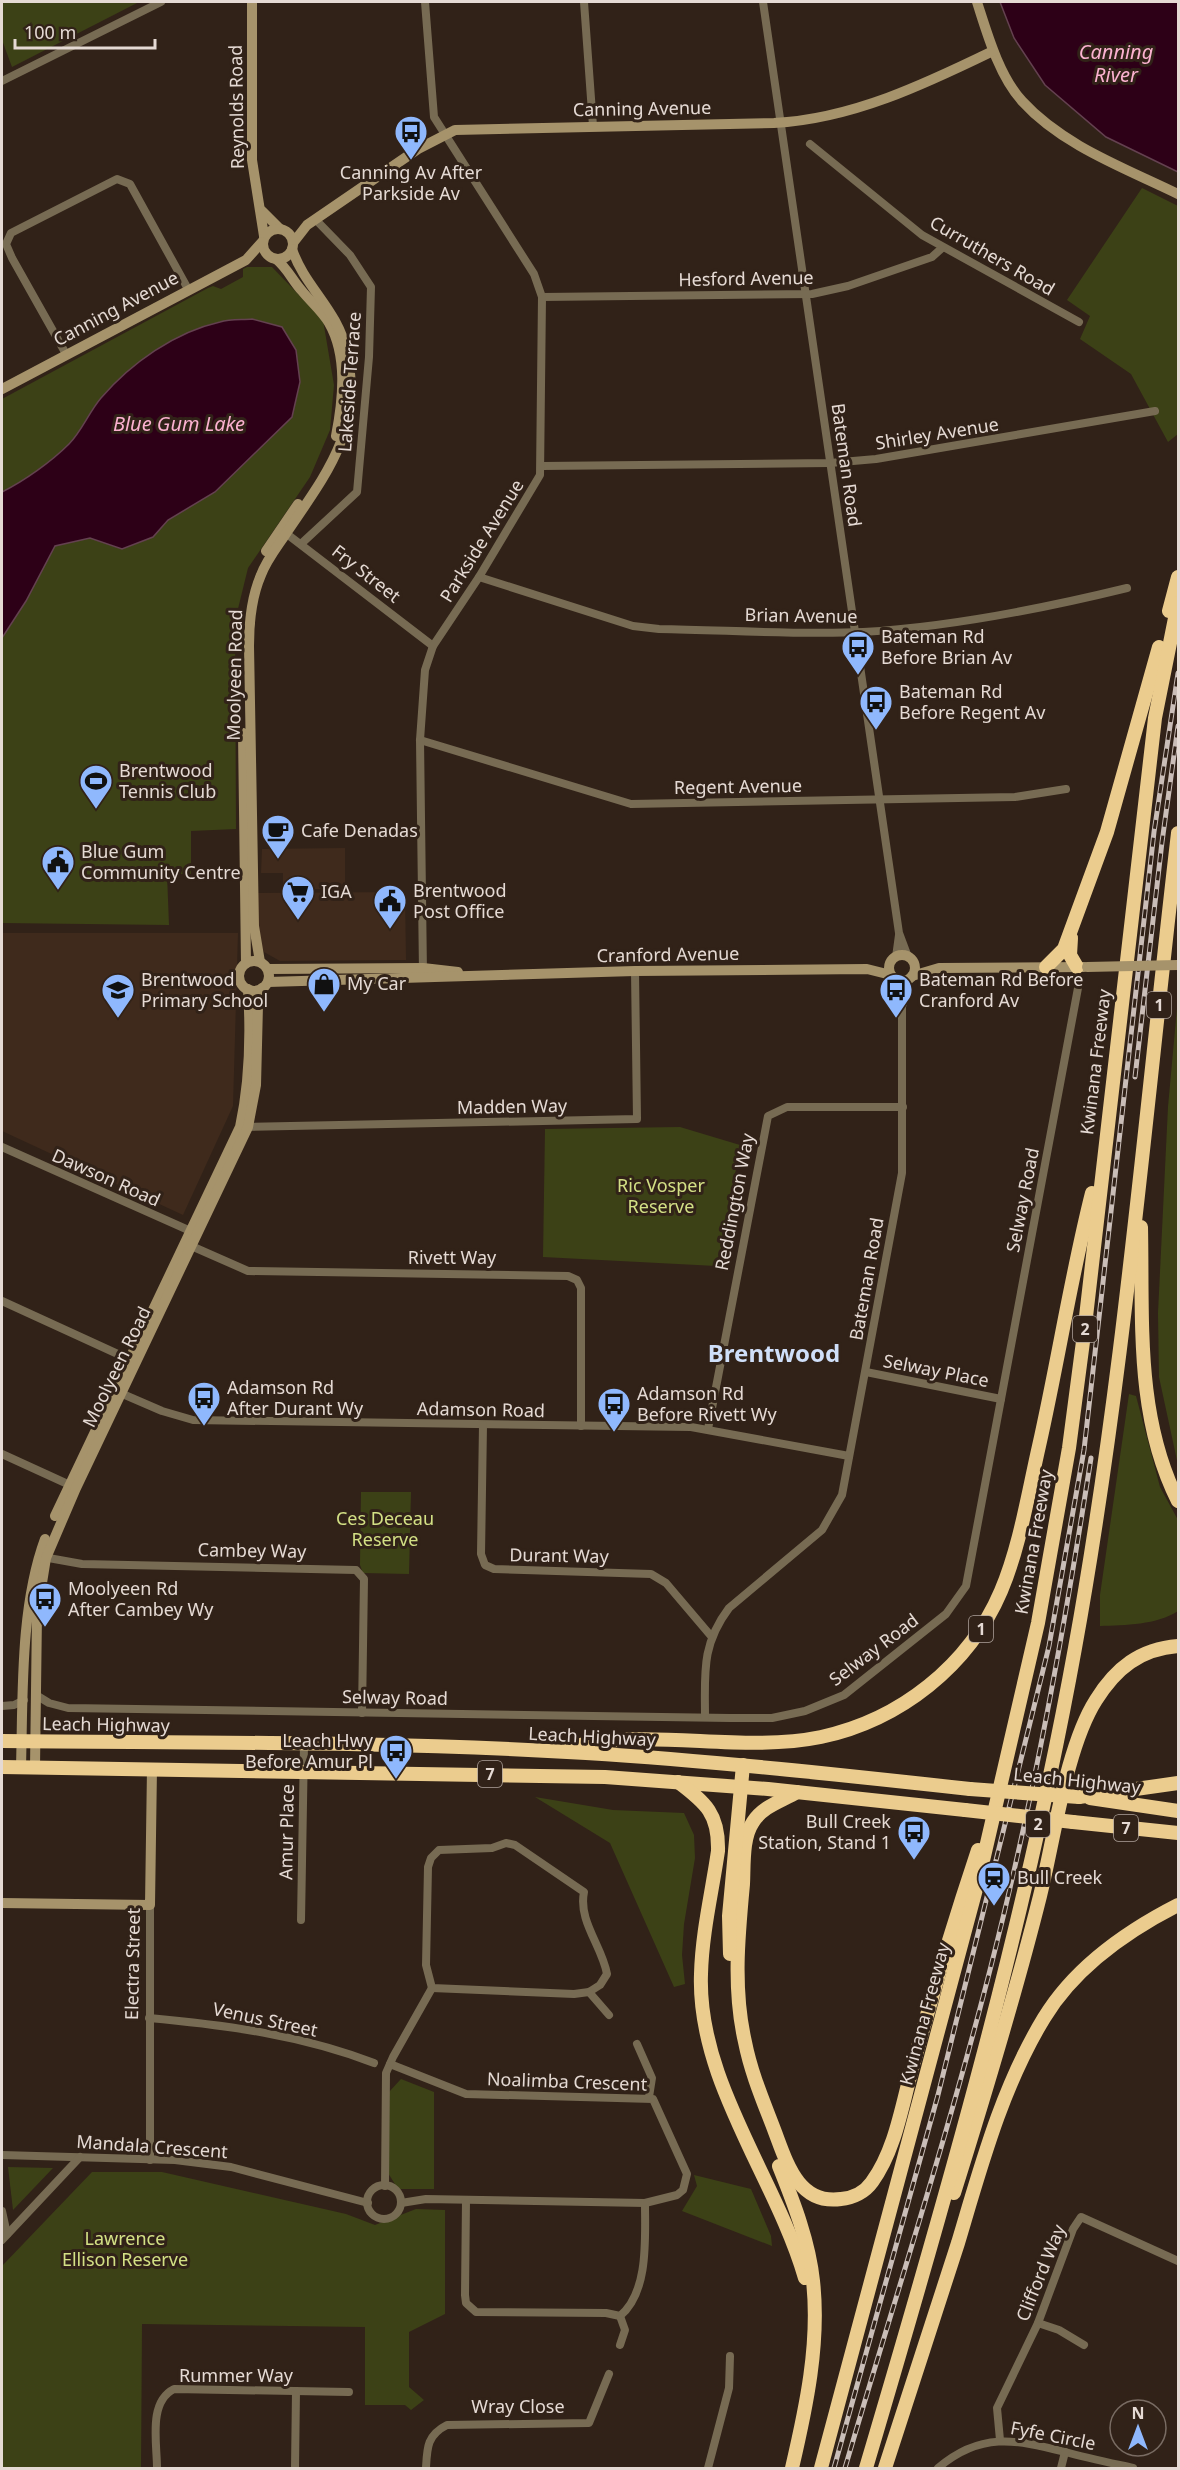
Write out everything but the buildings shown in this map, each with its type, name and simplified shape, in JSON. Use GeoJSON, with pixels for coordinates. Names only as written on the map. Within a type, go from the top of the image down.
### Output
{"type":"FeatureCollection","features":[{"type":"Feature","properties":{"kind":"highway"},"geometry":{"type":"LineString","coordinates":[[1046,967],[1061,954],[1073,928],[1107,832],[1179,577]]}},
{"type":"Feature","properties":{"kind":"highway","name":"Kwinana Freeway"},"geometry":{"type":"LineString","coordinates":[[821,2469],[964,1936],[1038,1623],[1069,1448],[1154,727],[1164,663],[1179,603]]}},
{"type":"Feature","properties":{"kind":"highway","name":"1"},"geometry":{"type":"LineString","coordinates":[[1179,833],[1139,1177],[1146,1396],[1151,1425],[1179,1501]]}},
{"type":"Feature","properties":{"kind":"highway"},"geometry":{"type":"LineString","coordinates":[[1073,928],[1070,955],[1082,967]]}},
{"type":"Feature","properties":{"kind":"highway","name":"1"},"geometry":{"type":"LineString","coordinates":[[555,1752],[595,1740],[760,1742],[821,1737],[852,1729],[881,1717],[930,1685],[960,1656],[992,1610],[1015,1550],[1057,1364],[1077,1253],[1104,1147]]}},
{"type":"Feature","properties":{"kind":"highway","name":"2"},"geometry":{"type":"LineString","coordinates":[[867,2463],[994,2010],[1052,1763],[1091,1550],[1117,1367],[1139,1177]]}},
{"type":"Feature","properties":{"kind":"highway"},"geometry":{"type":"LineString","coordinates":[[867,2463],[998,2052],[1083,1728],[1094,1702],[1110,1679],[1124,1665],[1160,1647],[1179,1646]]}},
{"type":"Feature","properties":{"kind":"highway","name":"Leach Highway"},"geometry":{"type":"LineString","coordinates":[[2,1741],[304,1745],[555,1752],[743,1765],[970,1789],[1079,1797],[1179,1811]]}},
{"type":"Feature","properties":{"kind":"highway"},"geometry":{"type":"LineString","coordinates":[[743,1765],[729,1916],[729,1989],[734,2032],[744,2070],[788,2176],[813,2279],[814,2330],[809,2381],[792,2469]]}},
{"type":"Feature","properties":{"kind":"highway"},"geometry":{"type":"LineString","coordinates":[[788,2176],[811,2194],[839,2200],[863,2191],[879,2172],[895,2131],[954,1921],[1006,1766]]}},
{"type":"Feature","properties":{"kind":"highway","name":"7"},"geometry":{"type":"LineString","coordinates":[[2,1767],[548,1775],[677,1782],[797,1792],[1179,1833]]}},
{"type":"Feature","properties":{"kind":"highway"},"geometry":{"type":"LineString","coordinates":[[677,1782],[706,1805],[718,1832],[718,1851],[701,1974],[710,2040],[747,2145],[796,2248],[806,2281],[814,2330]]}},
{"type":"Feature","properties":{"kind":"highway"},"geometry":{"type":"LineString","coordinates":[[1079,1797],[1179,1783]]}},
{"type":"Feature","properties":{"kind":"highway"},"geometry":{"type":"LineString","coordinates":[[776,2146],[745,2042],[737,1962],[745,1856],[752,1824],[766,1808],[797,1792]]}},
{"type":"Feature","properties":{"kind":"highway"},"geometry":{"type":"LineString","coordinates":[[885,2469],[1001,2107],[1044,2017],[1072,1982],[1108,1948],[1144,1923],[1179,1905]]}},
{"type":"Feature","properties":{"kind":"main road","name":"Reynolds Road"},"geometry":{"type":"LineString","coordinates":[[252,2],[252,160],[262,211],[263,239]]}},
{"type":"Feature","properties":{"kind":"main road"},"geometry":{"type":"LineString","coordinates":[[977,2],[993,51],[1021,100],[1074,143],[1179,194]]}},
{"type":"Feature","properties":{"kind":"main road","name":"Canning Avenue"},"geometry":{"type":"LineString","coordinates":[[2,389],[246,260],[286,256],[311,222],[418,149],[445,134],[472,128],[781,123],[875,103],[993,51]]}},
{"type":"Feature","properties":{"kind":"main road"},"geometry":{"type":"LineString","coordinates":[[262,211],[290,235],[292,246]]}},
{"type":"Feature","properties":{"kind":"main road","name":"Canning Avenue"},"geometry":{"type":"LineString","coordinates":[[246,260],[270,230],[311,222]]}},
{"type":"Feature","properties":{"kind":"main road"},"geometry":{"type":"LineString","coordinates":[[263,239],[264,250],[273,258]]}},
{"type":"Feature","properties":{"kind":"main road","name":"Moolyeen Road"},"geometry":{"type":"LineString","coordinates":[[244,1127],[250,1035],[248,989],[239,977],[246,963],[243,621],[257,567],[330,471],[347,420],[350,380],[346,350],[336,322],[326,302],[296,263],[292,246]]}},
{"type":"Feature","properties":{"kind":"main road","name":"Moolyeen Road"},"geometry":{"type":"LineString","coordinates":[[28,1767],[24,1700],[30,1599],[43,1557],[73,1486],[244,1127],[256,1084],[258,1005],[265,985],[264,966],[254,926],[249,621],[261,575],[283,531],[318,476],[335,443],[340,411],[342,372],[338,348],[329,322],[299,288],[292,273],[273,258]]}},
{"type":"Feature","properties":{"kind":"main road"},"geometry":{"type":"LineString","coordinates":[[910,959],[914,969],[910,978]]}},
{"type":"Feature","properties":{"kind":"main road","name":"Cranford Avenue"},"geometry":{"type":"LineString","coordinates":[[867,969],[893,960],[910,959],[939,968],[1179,965]]}},
{"type":"Feature","properties":{"kind":"main road"},"geometry":{"type":"LineString","coordinates":[[893,960],[893,977]]}},
{"type":"Feature","properties":{"kind":"main road"},"geometry":{"type":"LineString","coordinates":[[246,963],[264,966]]}},
{"type":"Feature","properties":{"kind":"main road","name":"Cranford Avenue"},"geometry":{"type":"LineString","coordinates":[[264,966],[470,975],[867,969],[893,977],[910,978],[939,968]]}},
{"type":"Feature","properties":{"kind":"main road","name":"Cranford Avenue"},"geometry":{"type":"LineString","coordinates":[[265,985],[423,973]]}},
{"type":"Feature","properties":{"kind":"main road"},"geometry":{"type":"LineString","coordinates":[[248,989],[265,985]]}},
{"type":"Feature","properties":{"kind":"main road","name":"Moolyeen Road"},"geometry":{"type":"LineString","coordinates":[[28,1742],[36,1695],[37,1614],[43,1557]]}},
{"type":"Feature","properties":{"kind":"main road","name":"Electra Street"},"geometry":{"type":"LineString","coordinates":[[150,1905],[152,1768]]}},
{"type":"Feature","properties":{"kind":"main road"},"geometry":{"type":"LineString","coordinates":[[2,1903],[150,1905]]}},
{"type":"Feature","properties":{"kind":"street","name":"Parkside Avenue"},"geometry":{"type":"LineString","coordinates":[[423,973],[420,740],[425,670],[433,646],[535,486],[542,466],[542,297],[534,274],[434,117],[425,2]]}},
{"type":"Feature","properties":{"kind":"street"},"geometry":{"type":"LineString","coordinates":[[584,2],[593,126]]}},
{"type":"Feature","properties":{"kind":"street","name":"Bateman Road"},"geometry":{"type":"LineString","coordinates":[[763,2],[899,933],[910,959]]}},
{"type":"Feature","properties":{"kind":"street"},"geometry":{"type":"LineString","coordinates":[[2,81],[155,3]]}},
{"type":"Feature","properties":{"kind":"street","name":"Curruthers Road"},"geometry":{"type":"LineString","coordinates":[[810,144],[922,235],[1079,322]]}},
{"type":"Feature","properties":{"kind":"street"},"geometry":{"type":"LineString","coordinates":[[66,354],[6,244],[11,233],[96,188],[117,179],[125,180],[130,184],[188,290]]}},
{"type":"Feature","properties":{"kind":"street","name":"Lakeside Terrace"},"geometry":{"type":"LineString","coordinates":[[302,543],[357,492],[369,357],[371,287],[350,255],[311,222]]}},
{"type":"Feature","properties":{"kind":"street","name":"Hesford Avenue"},"geometry":{"type":"LineString","coordinates":[[542,297],[806,294],[826,291],[879,275],[932,257],[942,248]]}},
{"type":"Feature","properties":{"kind":"street","name":"Shirley Avenue"},"geometry":{"type":"LineString","coordinates":[[542,466],[830,463],[915,454],[1155,411]]}},
{"type":"Feature","properties":{"kind":"street","name":"Fry Street"},"geometry":{"type":"LineString","coordinates":[[283,531],[302,543],[433,646]]}},
{"type":"Feature","properties":{"kind":"street","name":"Brian Avenue"},"geometry":{"type":"LineString","coordinates":[[479,577],[633,626],[659,629],[855,632],[938,625],[1064,603],[1127,588]]}},
{"type":"Feature","properties":{"kind":"street","name":"Regent Avenue"},"geometry":{"type":"LineString","coordinates":[[420,740],[631,804],[1015,797],[1066,789]]}},
{"type":"Feature","properties":{"kind":"street","name":"Bateman Road"},"geometry":{"type":"LineString","coordinates":[[893,960],[899,933]]}},
{"type":"Feature","properties":{"kind":"street","name":"Madden Way"},"geometry":{"type":"LineString","coordinates":[[244,1127],[637,1119],[635,971]]}},
{"type":"Feature","properties":{"kind":"street","name":"Bateman Road"},"geometry":{"type":"LineString","coordinates":[[893,977],[902,1005]]}},
{"type":"Feature","properties":{"kind":"street","name":"Bateman Road"},"geometry":{"type":"LineString","coordinates":[[705,1717],[705,1661],[711,1636],[729,1608],[822,1530],[842,1495],[902,1173],[902,1005],[910,978]]}},
{"type":"Feature","properties":{"kind":"street","name":"Selway Road"},"geometry":{"type":"LineString","coordinates":[[36,1695],[56,1706],[68,1708],[772,1718],[805,1711],[844,1695],[946,1614],[966,1586],[1078,988]]}},
{"type":"Feature","properties":{"kind":"street","name":"Reddington Way"},"geometry":{"type":"LineString","coordinates":[[708,1429],[768,1116],[788,1107],[903,1107]]}},
{"type":"Feature","properties":{"kind":"street","name":"Dawson Road"},"geometry":{"type":"LineString","coordinates":[[2,1147],[195,1233]]}},
{"type":"Feature","properties":{"kind":"street","name":"Rivett Way"},"geometry":{"type":"LineString","coordinates":[[189,1245],[248,1272],[568,1276],[577,1280],[581,1288],[581,1426]]}},
{"type":"Feature","properties":{"kind":"street"},"geometry":{"type":"LineString","coordinates":[[2,1301],[133,1361]]}},
{"type":"Feature","properties":{"kind":"street","name":"Selway Place"},"geometry":{"type":"LineString","coordinates":[[866,1372],[1001,1399]]}},
{"type":"Feature","properties":{"kind":"street","name":"Adamson Road"},"geometry":{"type":"LineString","coordinates":[[118,1392],[162,1411],[193,1420],[708,1429],[849,1456]]}},
{"type":"Feature","properties":{"kind":"street","name":"Durant Way"},"geometry":{"type":"LineString","coordinates":[[483,1425],[481,1554],[485,1564],[494,1569],[651,1574],[666,1583],[711,1636]]}},
{"type":"Feature","properties":{"kind":"street"},"geometry":{"type":"LineString","coordinates":[[2,1454],[73,1486]]}},
{"type":"Feature","properties":{"kind":"street","name":"Cambey Way"},"geometry":{"type":"LineString","coordinates":[[43,1557],[82,1564],[356,1570],[364,1579],[362,1713]]}},
{"type":"Feature","properties":{"kind":"street"},"geometry":{"type":"LineString","coordinates":[[2,1706],[14,1705],[24,1700]]}},
{"type":"Feature","properties":{"kind":"street","name":"Amur Place"},"geometry":{"type":"LineString","coordinates":[[301,1920],[304,1745]]}},
{"type":"Feature","properties":{"kind":"street"},"geometry":{"type":"LineString","coordinates":[[385,2186],[384,2087],[390,2064],[432,1988],[426,1965],[430,1858],[439,1850],[492,1848],[506,1843],[515,1845],[584,1892],[581,1909],[604,1958],[607,1974],[600,1985],[589,1992],[561,1994],[432,1988]]}},
{"type":"Feature","properties":{"kind":"street","name":"Electra Street"},"geometry":{"type":"LineString","coordinates":[[150,1905],[150,2160]]}},
{"type":"Feature","properties":{"kind":"street"},"geometry":{"type":"LineString","coordinates":[[589,1992],[609,2015]]}},
{"type":"Feature","properties":{"kind":"street","name":"Venus Street"},"geometry":{"type":"LineString","coordinates":[[149,2018],[247,2028],[374,2063]]}},
{"type":"Feature","properties":{"kind":"street"},"geometry":{"type":"LineString","coordinates":[[637,2044],[652,2078],[649,2097]]}},
{"type":"Feature","properties":{"kind":"street","name":"Noalimba Crescent"},"geometry":{"type":"LineString","coordinates":[[390,2064],[465,2094],[649,2097],[658,2105],[687,2174],[683,2190],[677,2195],[645,2203],[426,2199],[401,2204]]}},
{"type":"Feature","properties":{"kind":"street","name":"Mandala Crescent"},"geometry":{"type":"LineString","coordinates":[[2,2156],[150,2160],[231,2167],[368,2203],[373,2214],[384,2219],[396,2215],[401,2204]]}},
{"type":"Feature","properties":{"kind":"street"},"geometry":{"type":"LineString","coordinates":[[4,2237],[80,2157]]}},
{"type":"Feature","properties":{"kind":"street"},"geometry":{"type":"LineString","coordinates":[[368,2203],[374,2190],[385,2186],[398,2192],[401,2204]]}},
{"type":"Feature","properties":{"kind":"street"},"geometry":{"type":"LineString","coordinates":[[466,2200],[465,2295],[471,2310],[476,2312],[606,2313],[620,2316]]}},
{"type":"Feature","properties":{"kind":"street"},"geometry":{"type":"LineString","coordinates":[[620,2316],[633,2302],[640,2273],[644,2247],[645,2203]]}},
{"type":"Feature","properties":{"kind":"street"},"geometry":{"type":"LineString","coordinates":[[2,2211],[4,2237]]}},
{"type":"Feature","properties":{"kind":"street","name":"Clifford Way"},"geometry":{"type":"LineString","coordinates":[[1000,2440],[997,2408],[1038,2322],[1073,2229],[1081,2217],[1179,2261]]}},
{"type":"Feature","properties":{"kind":"street"},"geometry":{"type":"LineString","coordinates":[[620,2316],[625,2330],[620,2345]]}},
{"type":"Feature","properties":{"kind":"street"},"geometry":{"type":"LineString","coordinates":[[1038,2322],[1059,2330],[1084,2345]]}},
{"type":"Feature","properties":{"kind":"street"},"geometry":{"type":"LineString","coordinates":[[708,2469],[729,2388],[730,2356]]}},
{"type":"Feature","properties":{"kind":"street","name":"Wray Close"},"geometry":{"type":"LineString","coordinates":[[426,2469],[427,2444],[435,2433],[447,2425],[589,2422],[609,2374]]}},
{"type":"Feature","properties":{"kind":"street","name":"Rummer Way"},"geometry":{"type":"LineString","coordinates":[[157,2469],[158,2406],[163,2395],[174,2389],[349,2392]]}},
{"type":"Feature","properties":{"kind":"street"},"geometry":{"type":"LineString","coordinates":[[295,2469],[296,2391]]}},
{"type":"Feature","properties":{"kind":"street","name":"Fyfe Circle"},"geometry":{"type":"LineString","coordinates":[[938,2469],[971,2446],[1000,2440],[1030,2443],[1133,2469]]}},
{"type":"Feature","properties":{"kind":"street"},"geometry":{"type":"LineString","coordinates":[[1061,2469],[1065,2452]]}},
{"type":"Feature","properties":{"kind":"shaded area"},"geometry":{"type":"Polygon","coordinates":[[[345,848],[345,889],[283,889],[283,873],[261,873],[262,849],[345,848]]]}},
{"type":"Feature","properties":{"kind":"shaded area"},"geometry":{"type":"Polygon","coordinates":[[[405,892],[406,960],[280,961],[264,952],[257,937],[257,893],[405,892]]]}},
{"type":"Feature","properties":{"kind":"shaded area","name":"Brentwood Primary School"},"geometry":{"type":"Polygon","coordinates":[[[2,933],[238,933],[233,1106],[183,1215],[2,1131],[2,933]]]}},
{"type":"Feature","properties":{"kind":"green space"},"geometry":{"type":"Polygon","coordinates":[[[2,2],[139,2],[12,67],[2,40],[2,2]]]}},
{"type":"Feature","properties":{"kind":"green space"},"geometry":{"type":"Polygon","coordinates":[[[1142,188],[1178,206],[1178,434],[1168,442],[1131,374],[1080,339],[1090,316],[1067,300],[1142,188]]]}},
{"type":"Feature","properties":{"kind":"green space"},"geometry":{"type":"Polygon","coordinates":[[[272,267],[323,320],[334,385],[330,430],[310,477],[248,568],[235,621],[236,829],[191,831],[191,874],[167,874],[169,925],[2,923],[2,399],[208,288],[213,286],[221,289],[243,277],[243,269],[272,267]]]}},
{"type":"Feature","properties":{"kind":"green space"},"geometry":{"type":"Polygon","coordinates":[[[1178,997],[1178,1465],[1159,1377],[1158,1313],[1168,1107],[1178,997]]]}},
{"type":"Feature","properties":{"kind":"green space","name":"Ric Vosper Reserve"},"geometry":{"type":"Polygon","coordinates":[[[680,1127],[740,1145],[725,1234],[716,1266],[543,1257],[545,1129],[680,1127]]]}},
{"type":"Feature","properties":{"kind":"green space"},"geometry":{"type":"Polygon","coordinates":[[[1129,1394],[1136,1396],[1160,1487],[1178,1520],[1178,1611],[1151,1622],[1100,1626],[1100,1595],[1129,1394]]]}},
{"type":"Feature","properties":{"kind":"green space","name":"Ces Deceau Reserve"},"geometry":{"type":"Polygon","coordinates":[[[361,1492],[411,1492],[409,1574],[363,1573],[360,1565],[361,1492]]]}},
{"type":"Feature","properties":{"kind":"green space"},"geometry":{"type":"Polygon","coordinates":[[[535,1797],[613,1810],[684,1813],[694,1835],[695,1858],[684,1924],[682,1955],[685,1984],[674,1987],[610,1843],[535,1797]]]}},
{"type":"Feature","properties":{"kind":"green space"},"geometry":{"type":"Polygon","coordinates":[[[401,2079],[434,2092],[434,2189],[398,2189],[388,2173],[389,2092],[401,2079]]]}},
{"type":"Feature","properties":{"kind":"green space"},"geometry":{"type":"Polygon","coordinates":[[[8,2167],[53,2168],[13,2210],[8,2167]]]}},
{"type":"Feature","properties":{"kind":"green space","name":"Lawrence Ellison Reserve"},"geometry":{"type":"Polygon","coordinates":[[[92,2172],[162,2172],[346,2214],[375,2225],[416,2209],[445,2210],[445,2314],[409,2332],[409,2387],[424,2400],[411,2410],[405,2405],[365,2405],[365,2327],[142,2324],[141,2468],[2,2468],[2,2266],[92,2172]]]}},
{"type":"Feature","properties":{"kind":"green space"},"geometry":{"type":"Polygon","coordinates":[[[694,2175],[751,2189],[771,2236],[772,2246],[682,2211],[697,2186],[694,2175]]]}},
{"type":"Feature","properties":{"kind":"water","name":"Canning River"},"geometry":{"type":"Polygon","coordinates":[[[1000,2],[1178,2],[1178,172],[1106,137],[1045,85],[1014,38],[1000,2]]]}},
{"type":"Feature","properties":{"kind":"water","name":"Blue Gum Lake"},"geometry":{"type":"Polygon","coordinates":[[[252,319],[282,327],[296,350],[300,382],[292,417],[215,492],[168,520],[153,537],[122,549],[90,538],[55,546],[26,601],[2,638],[2,492],[37,471],[62,451],[74,439],[97,403],[140,361],[170,341],[203,327],[228,320],[252,319]]]}},
{"type":"Feature","properties":{"kind":"railway"},"geometry":{"type":"LineString","coordinates":[[834,2468],[938,2095],[1049,1646],[1084,1450],[1154,832],[1178,673]]}},
{"type":"Feature","properties":{"kind":"railway"},"geometry":{"type":"LineString","coordinates":[[1135,1077],[1178,726]]}},
{"type":"Feature","properties":{"kind":"railway"},"geometry":{"type":"LineString","coordinates":[[845,2468],[957,2092],[1007,1903],[1047,1714],[1091,1458]]}},
{"type":"Feature","properties":{"kind":"place","name":"Canning Av After Parkside Av"},"geometry":{"type":"Point","coordinates":[411,161]}},
{"type":"Feature","properties":{"kind":"place","name":"Bateman Rd Before Brian Av"},"geometry":{"type":"Point","coordinates":[858,676]}},
{"type":"Feature","properties":{"kind":"place","name":"Bateman Rd Before Regent Av"},"geometry":{"type":"Point","coordinates":[876,731]}},
{"type":"Feature","properties":{"kind":"place","name":"Brentwood Tennis Club"},"geometry":{"type":"Point","coordinates":[96,810]}},
{"type":"Feature","properties":{"kind":"place","name":"Cafe Denadas"},"geometry":{"type":"Point","coordinates":[278,860]}},
{"type":"Feature","properties":{"kind":"place","name":"Blue Gum Community Centre"},"geometry":{"type":"Point","coordinates":[58,891]}},
{"type":"Feature","properties":{"kind":"place","name":"IGA"},"geometry":{"type":"Point","coordinates":[298,921]}},
{"type":"Feature","properties":{"kind":"place","name":"Brentwood Post Office"},"geometry":{"type":"Point","coordinates":[390,930]}},
{"type":"Feature","properties":{"kind":"place","name":"My Car"},"geometry":{"type":"Point","coordinates":[324,1013]}},
{"type":"Feature","properties":{"kind":"place","name":"Brentwood Primary School"},"geometry":{"type":"Point","coordinates":[118,1019]}},
{"type":"Feature","properties":{"kind":"place","name":"Bateman Rd Before Cranford Av"},"geometry":{"type":"Point","coordinates":[896,1019]}},
{"type":"Feature","properties":{"kind":"place","name":"Adamson Rd After Durant Wy"},"geometry":{"type":"Point","coordinates":[204,1427]}},
{"type":"Feature","properties":{"kind":"place","name":"Adamson Rd Before Rivett Wy"},"geometry":{"type":"Point","coordinates":[614,1433]}},
{"type":"Feature","properties":{"kind":"place","name":"Moolyeen Rd After Cambey Wy"},"geometry":{"type":"Point","coordinates":[45,1628]}},
{"type":"Feature","properties":{"kind":"place","name":"Leach Hwy Before Amur Pl"},"geometry":{"type":"Point","coordinates":[396,1780]}},
{"type":"Feature","properties":{"kind":"place","name":"Bull Creek Station, Stand 1"},"geometry":{"type":"Point","coordinates":[914,1861]}},
{"type":"Feature","properties":{"kind":"place","name":"Bull Creek"},"geometry":{"type":"Point","coordinates":[994,1907]}},
{"type":"Feature","properties":{"kind":"district","name":"Brentwood"},"geometry":{"type":"Point","coordinates":[774,1354]}}]}
